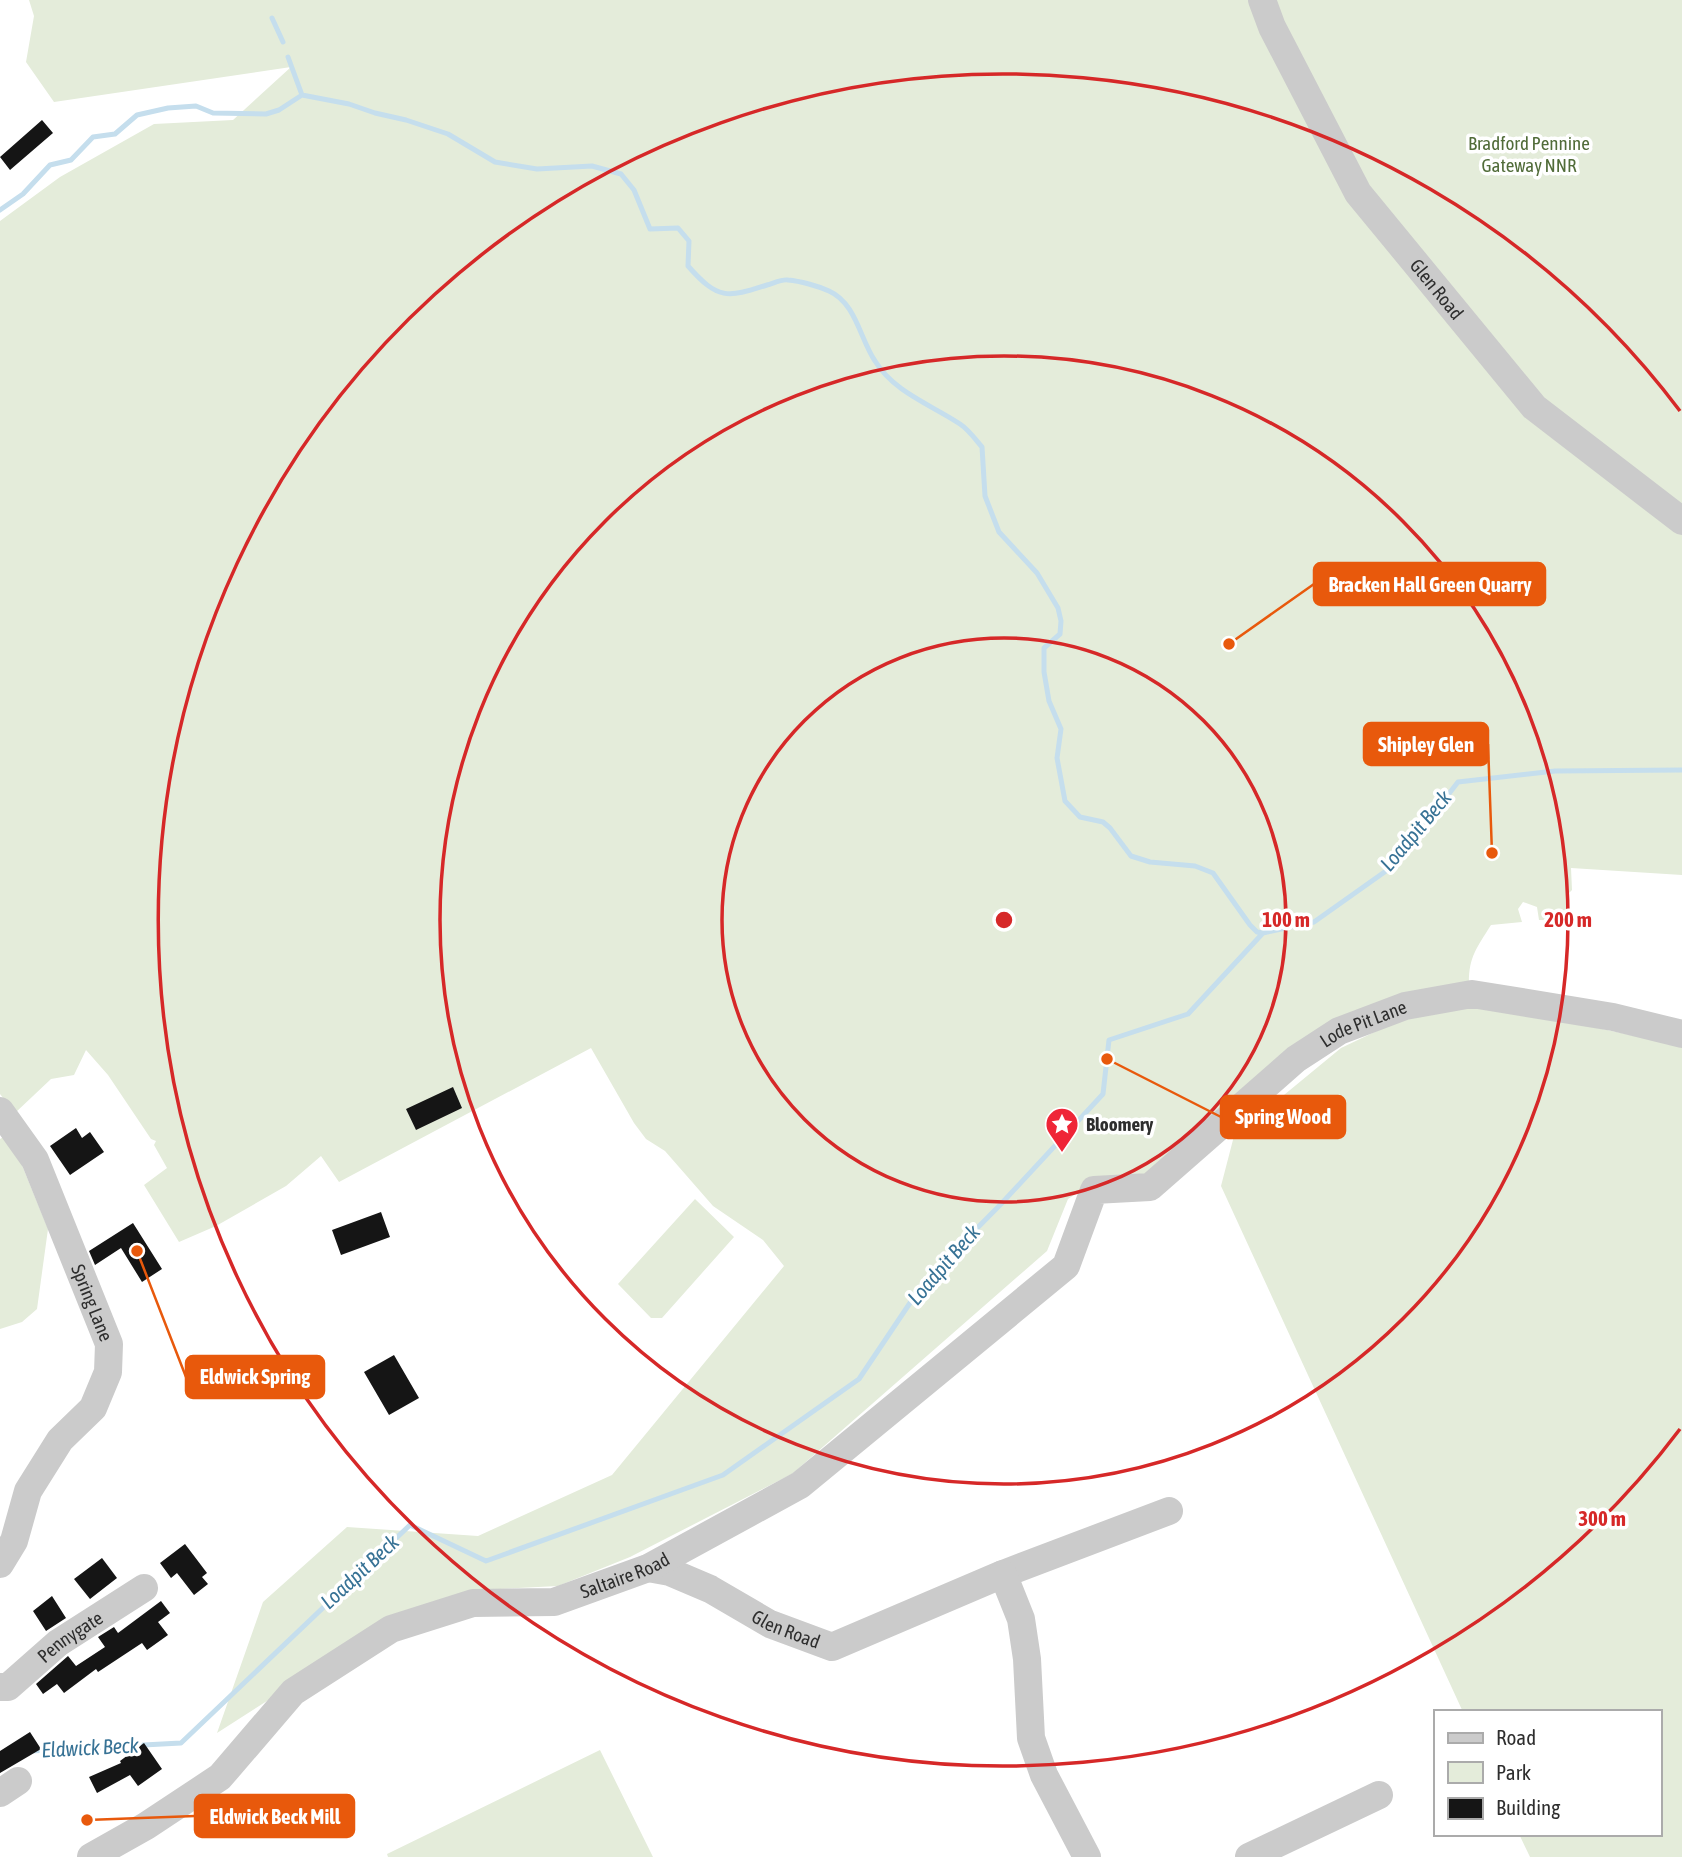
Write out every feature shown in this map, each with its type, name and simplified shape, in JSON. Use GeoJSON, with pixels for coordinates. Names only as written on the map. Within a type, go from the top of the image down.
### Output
{"type":"FeatureCollection","features":[{"type":"Feature","properties":{"kind":"street","name":"Glen Road"},"geometry":{"type":"LineString","coordinates":[[1262,0],[1272,27],[1359,192],[1534,407],[1682,521]]}},
{"type":"Feature","properties":{"kind":"street","name":"Lode Pit Lane"},"geometry":{"type":"LineString","coordinates":[[1094,1191],[1150,1187],[1296,1059],[1339,1031],[1405,1006],[1472,994],[1613,1017],[1682,1034]]}},
{"type":"Feature","properties":{"kind":"street","name":"Spring Lane"},"geometry":{"type":"LineString","coordinates":[[0,1111],[35,1160],[109,1344],[108,1372],[93,1408],[60,1440],[27,1491],[14,1541],[0,1564]]}},
{"type":"Feature","properties":{"kind":"street","name":"Saltaire Road"},"geometry":{"type":"LineString","coordinates":[[91,1857],[146,1826],[220,1777],[293,1692],[391,1629],[473,1603],[554,1602],[648,1568],[800,1485],[1066,1266],[1094,1191]]}},
{"type":"Feature","properties":{"kind":"street","name":"Glen Road"},"geometry":{"type":"LineString","coordinates":[[648,1568],[670,1572],[710,1589],[770,1624],[832,1647],[1003,1574],[1169,1511]]}},
{"type":"Feature","properties":{"kind":"street"},"geometry":{"type":"LineString","coordinates":[[1003,1574],[1021,1619],[1027,1659],[1031,1738],[1044,1775],[1087,1857]]}},
{"type":"Feature","properties":{"kind":"street","name":"Pennygate"},"geometry":{"type":"LineString","coordinates":[[0,1687],[8,1687],[58,1643],[144,1588]]}},
{"type":"Feature","properties":{"kind":"street"},"geometry":{"type":"LineString","coordinates":[[1249,1857],[1379,1795]]}},
{"type":"Feature","properties":{"kind":"green space","name":"Bradford Pennine Gateway NNR"},"geometry":{"type":"Polygon","coordinates":[[[29,0],[1682,0],[1682,875],[1571,868],[1572,890],[1566,896],[1570,921],[1539,920],[1537,907],[1523,902],[1518,909],[1522,922],[1491,925],[1472,961],[1469,987],[1380,1011],[1155,1177],[1100,1178],[1068,1199],[1047,1251],[792,1474],[630,1557],[558,1586],[479,1590],[408,1611],[217,1733],[263,1602],[347,1527],[478,1536],[612,1475],[784,1266],[763,1240],[713,1206],[665,1151],[646,1139],[591,1048],[339,1182],[321,1156],[286,1186],[216,1226],[179,1242],[144,1185],[167,1168],[154,1145],[156,1141],[151,1139],[108,1075],[86,1050],[74,1075],[51,1079],[15,1113],[0,1094],[0,221],[60,177],[154,124],[233,120],[291,67],[54,102],[26,62],[34,16],[29,0]]]}},
{"type":"Feature","properties":{"kind":"green space"},"geometry":{"type":"Polygon","coordinates":[[[1476,1002],[1682,1046],[1682,1857],[1530,1857],[1520,1836],[1661,1836],[1661,1710],[1462,1710],[1221,1186],[1234,1136],[1341,1048],[1404,1018],[1476,1002]]]}},
{"type":"Feature","properties":{"kind":"green space"},"geometry":{"type":"Polygon","coordinates":[[[5,1136],[15,1148],[48,1229],[37,1309],[22,1322],[0,1329],[0,1139],[5,1136]]]}},
{"type":"Feature","properties":{"kind":"green space"},"geometry":{"type":"Polygon","coordinates":[[[695,1199],[734,1237],[662,1318],[651,1318],[618,1284],[695,1199]]]}},
{"type":"Feature","properties":{"kind":"green space"},"geometry":{"type":"Polygon","coordinates":[[[600,1750],[653,1857],[388,1857],[387,1854],[600,1750]]]}},
{"type":"Feature","properties":{"kind":"building"},"geometry":{"type":"Polygon","coordinates":[[[42,120],[53,133],[10,170],[0,157],[42,120]]]}},
{"type":"Feature","properties":{"kind":"building"},"geometry":{"type":"Polygon","coordinates":[[[453,1087],[462,1108],[416,1130],[406,1109],[453,1087]]]}},
{"type":"Feature","properties":{"kind":"building"},"geometry":{"type":"Polygon","coordinates":[[[76,1128],[82,1138],[90,1132],[104,1152],[70,1175],[50,1146],[76,1128]]]}},
{"type":"Feature","properties":{"kind":"building"},"geometry":{"type":"Polygon","coordinates":[[[381,1212],[390,1237],[341,1255],[332,1230],[381,1212]]]}},
{"type":"Feature","properties":{"kind":"building"},"geometry":{"type":"Polygon","coordinates":[[[133,1223],[162,1269],[142,1282],[121,1248],[95,1265],[89,1251],[133,1223]]]}},
{"type":"Feature","properties":{"kind":"building"},"geometry":{"type":"Polygon","coordinates":[[[394,1355],[419,1398],[389,1415],[364,1372],[394,1355]]]}},
{"type":"Feature","properties":{"kind":"building"},"geometry":{"type":"Polygon","coordinates":[[[185,1544],[207,1573],[202,1577],[208,1584],[194,1595],[177,1573],[171,1578],[160,1563],[185,1544]]]}},
{"type":"Feature","properties":{"kind":"building"},"geometry":{"type":"Polygon","coordinates":[[[102,1558],[117,1578],[90,1599],[74,1579],[102,1558]]]}},
{"type":"Feature","properties":{"kind":"building"},"geometry":{"type":"Polygon","coordinates":[[[52,1596],[66,1618],[46,1631],[33,1611],[52,1596]]]}},
{"type":"Feature","properties":{"kind":"building"},"geometry":{"type":"Polygon","coordinates":[[[161,1601],[170,1613],[158,1622],[168,1635],[147,1650],[142,1643],[98,1672],[96,1669],[64,1693],[57,1684],[43,1694],[36,1684],[68,1656],[76,1666],[105,1647],[98,1637],[114,1627],[118,1633],[161,1601]]]}},
{"type":"Feature","properties":{"kind":"building"},"geometry":{"type":"Polygon","coordinates":[[[30,1732],[41,1749],[0,1773],[0,1751],[30,1732]]]}},
{"type":"Feature","properties":{"kind":"building"},"geometry":{"type":"Polygon","coordinates":[[[144,1743],[162,1769],[138,1786],[130,1775],[97,1793],[89,1777],[121,1763],[120,1761],[144,1743]]]}},
{"type":"Feature","properties":{"kind":"waterway"},"geometry":{"type":"LineString","coordinates":[[272,18],[283,42]]}},
{"type":"Feature","properties":{"kind":"waterway"},"geometry":{"type":"LineString","coordinates":[[288,57],[302,95]]}},
{"type":"Feature","properties":{"kind":"waterway"},"geometry":{"type":"LineString","coordinates":[[0,210],[23,194],[50,165],[71,160],[93,137],[115,134],[137,115],[168,108],[196,106],[213,113],[266,114],[279,110],[302,95],[349,104],[448,134],[495,162],[537,169],[592,166],[621,174],[634,190],[650,229],[678,228],[689,241],[688,266],[707,285],[724,293],[742,292],[786,280],[829,291],[845,304],[875,361],[892,382],[963,426],[982,447],[985,496],[999,532],[1037,573],[1058,608],[1060,634],[1044,648],[1044,672],[1049,701],[1061,729],[1057,758],[1065,801],[1080,817],[1103,822],[1131,856],[1150,862],[1195,866],[1213,873],[1250,925],[1257,932],[1263,933]]}},
{"type":"Feature","properties":{"kind":"waterway","name":"Loadpit Beck"},"geometry":{"type":"LineString","coordinates":[[31,1751],[181,1743],[410,1525],[486,1561],[723,1475],[859,1379],[924,1282],[1103,1094],[1109,1040],[1188,1014],[1263,933],[1314,922],[1393,866],[1458,782],[1555,771],[1682,770]]}},
{"type":"Feature","properties":{"kind":"place","name":"Bracken Hall Green Quarry"},"geometry":{"type":"Point","coordinates":[1229,644]}},
{"type":"Feature","properties":{"kind":"place","name":"Shipley Glen"},"geometry":{"type":"Point","coordinates":[1492,853]}},
{"type":"Feature","properties":{"kind":"place","name":"Spring Wood"},"geometry":{"type":"Point","coordinates":[1107,1059]}},
{"type":"Feature","properties":{"kind":"place","name":"Bloomery"},"geometry":{"type":"Point","coordinates":[1062,1154]}},
{"type":"Feature","properties":{"kind":"place","name":"Eldwick Spring"},"geometry":{"type":"Point","coordinates":[137,1251]}},
{"type":"Feature","properties":{"kind":"place","name":"Eldwick Beck Mill"},"geometry":{"type":"Point","coordinates":[87,1820]}},
{"type":"Feature","properties":{"kind":"water label","name":"Eldwick Beck"},"geometry":{"type":"Point","coordinates":[90,1748]}}]}
